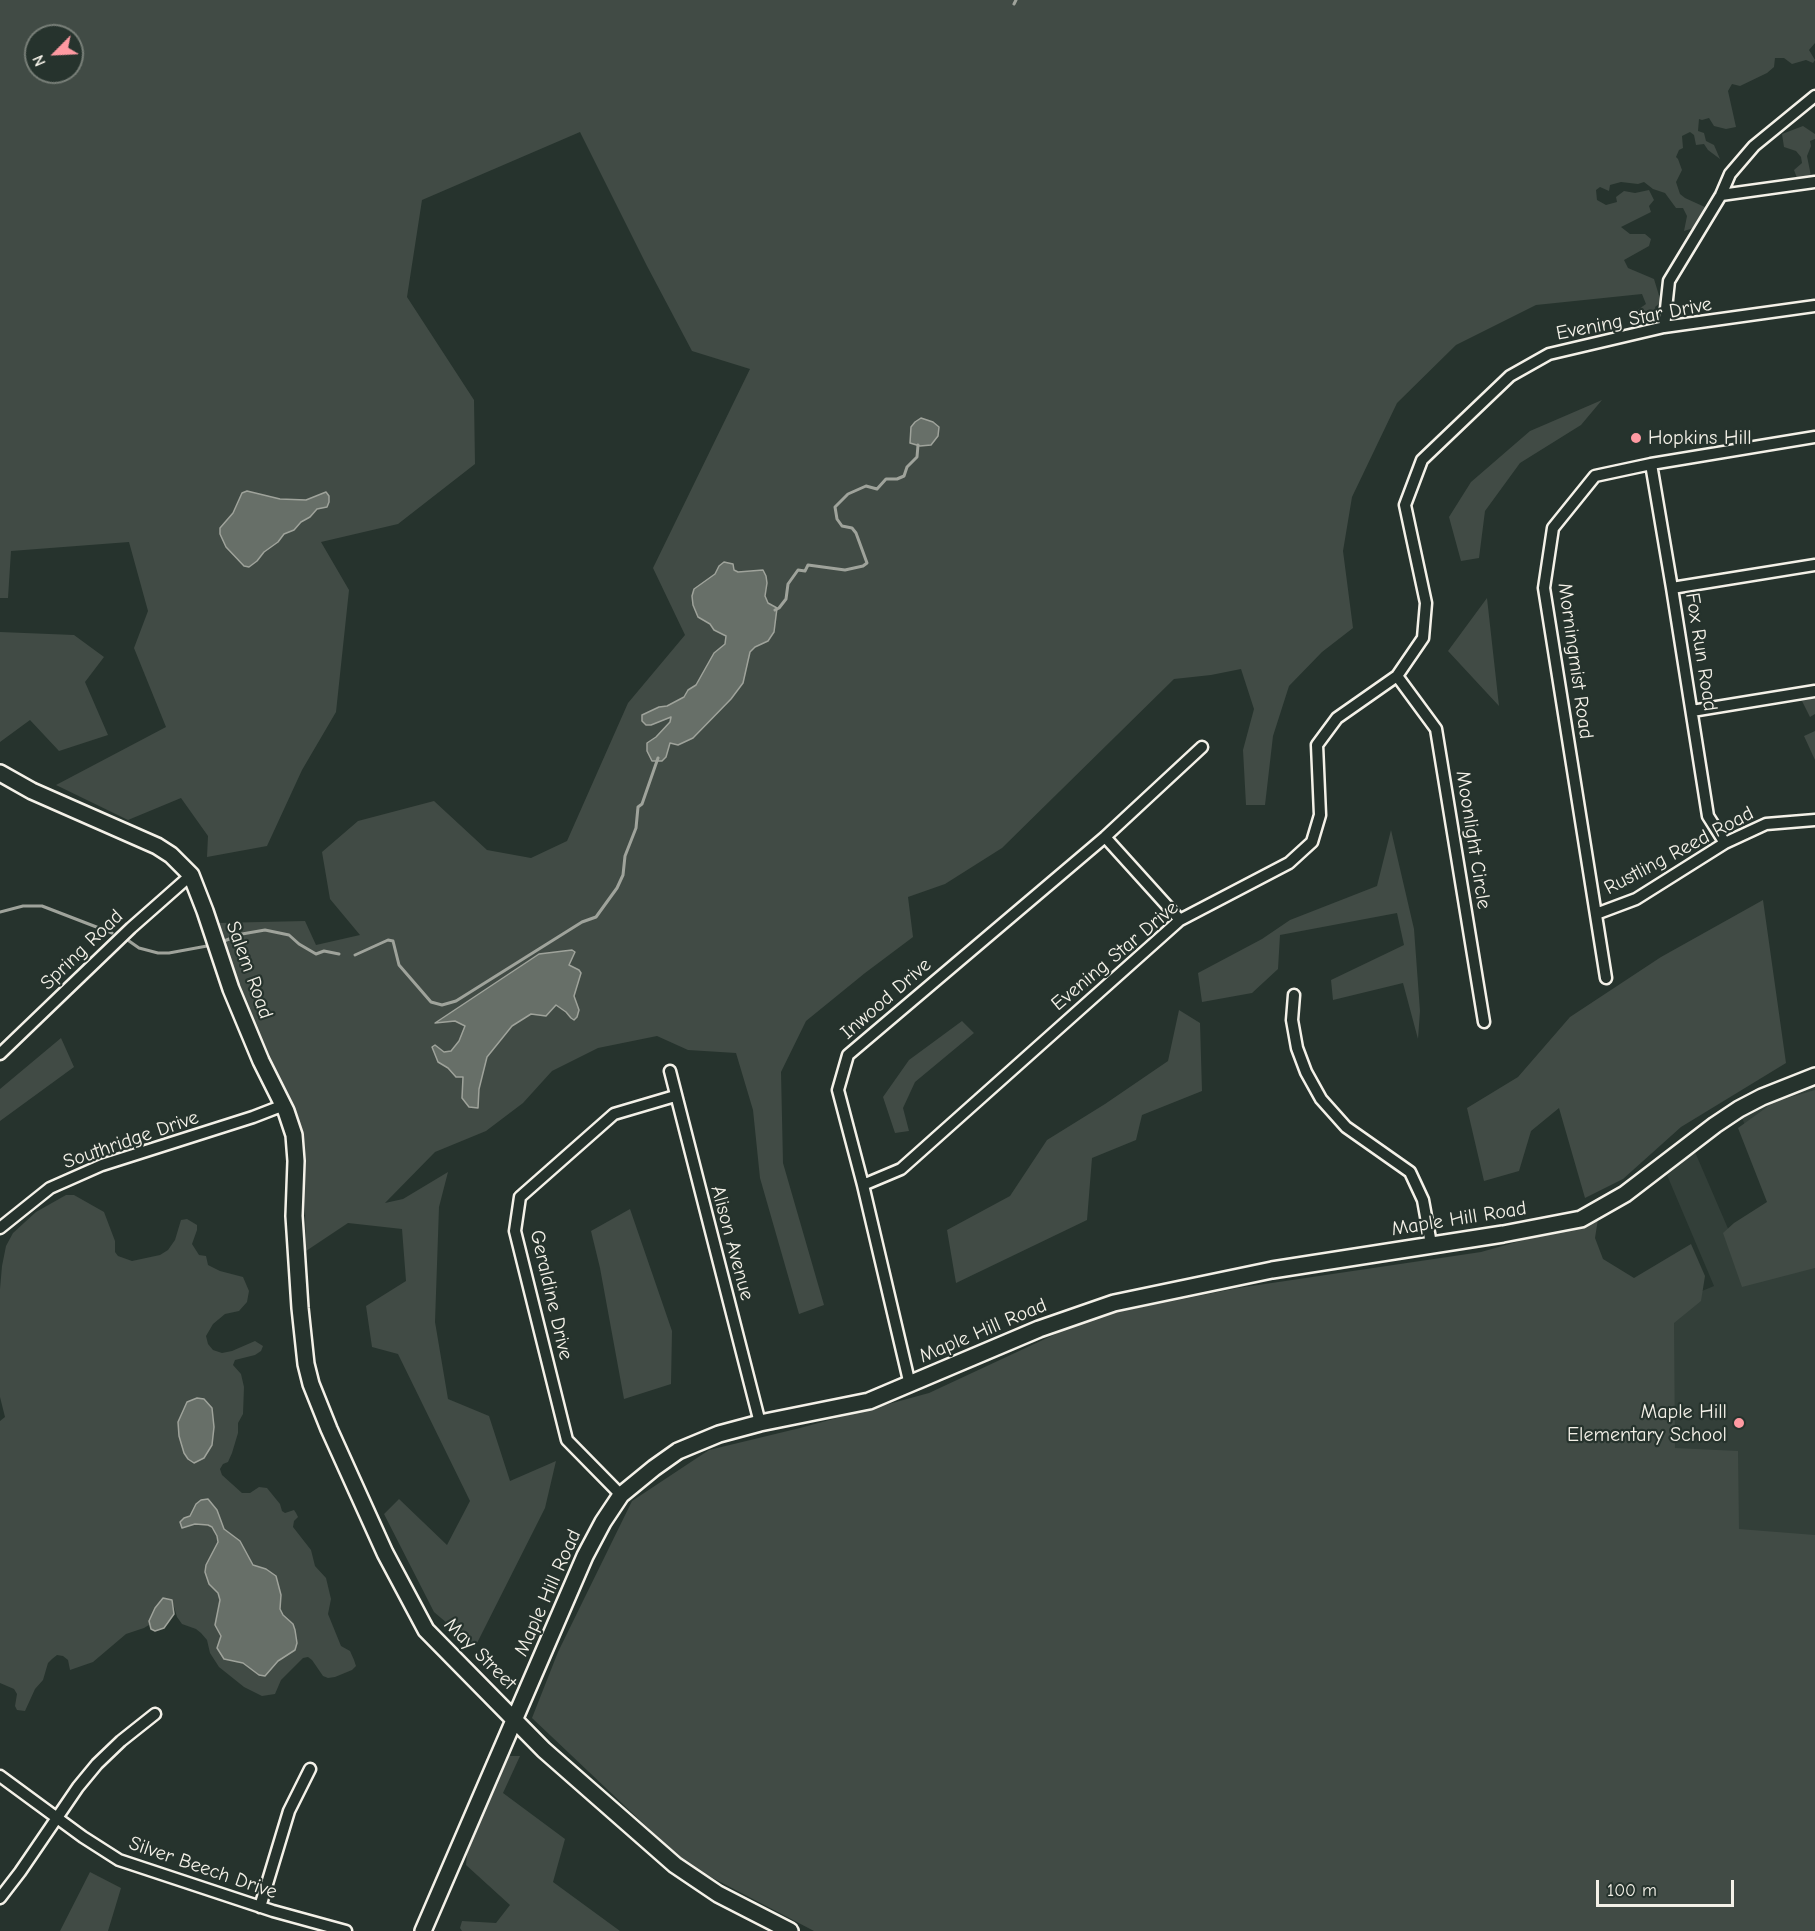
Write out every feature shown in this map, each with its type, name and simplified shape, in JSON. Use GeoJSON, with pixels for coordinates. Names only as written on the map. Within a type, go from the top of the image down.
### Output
{"type":"FeatureCollection","features":[{"type":"Feature","properties":{"kind":"street"},"geometry":{"type":"LineString","coordinates":[[1664,327],[1669,281],[1721,195],[1730,174],[1754,146],[1815,96]]}},
{"type":"Feature","properties":{"kind":"street"},"geometry":{"type":"LineString","coordinates":[[1721,195],[1815,182]]}},
{"type":"Feature","properties":{"kind":"street","name":"Evening Star Drive"},"geometry":{"type":"LineString","coordinates":[[863,1185],[901,1169],[1180,920],[1288,863],[1312,843],[1320,815],[1317,746],[1337,718],[1397,676],[1423,638],[1426,603],[1404,505],[1422,460],[1510,376],[1549,354],[1664,327],[1815,306]]}},
{"type":"Feature","properties":{"kind":"street","name":"Morningmist Road"},"geometry":{"type":"LineString","coordinates":[[1606,978],[1544,588],[1553,528],[1595,477],[1651,464],[1815,437]]}},
{"type":"Feature","properties":{"kind":"street","name":"Fox Run Road"},"geometry":{"type":"LineString","coordinates":[[1651,464],[1708,816],[1725,843]]}},
{"type":"Feature","properties":{"kind":"street"},"geometry":{"type":"LineString","coordinates":[[1672,588],[1815,565]]}},
{"type":"Feature","properties":{"kind":"street","name":"Moonlight Circle"},"geometry":{"type":"LineString","coordinates":[[1397,676],[1436,729],[1484,1022]]}},
{"type":"Feature","properties":{"kind":"street"},"geometry":{"type":"LineString","coordinates":[[1692,711],[1815,691]]}},
{"type":"Feature","properties":{"kind":"street","name":"Inwood Drive"},"geometry":{"type":"LineString","coordinates":[[910,1385],[838,1090],[848,1055],[1105,837],[1202,747]]}},
{"type":"Feature","properties":{"kind":"street","name":"Salem Road"},"geometry":{"type":"LineString","coordinates":[[0,773],[32,791],[157,846],[177,859],[190,875],[205,911],[234,998],[291,1124],[296,1149],[294,1216],[299,1292]]}},
{"type":"Feature","properties":{"kind":"street","name":"Rustling Reed Road"},"geometry":{"type":"LineString","coordinates":[[1596,914],[1636,899],[1725,843],[1766,824],[1815,820]]}},
{"type":"Feature","properties":{"kind":"street"},"geometry":{"type":"LineString","coordinates":[[1105,837],[1180,920]]}},
{"type":"Feature","properties":{"kind":"street","name":"Spring Road"},"geometry":{"type":"LineString","coordinates":[[0,1054],[110,947],[190,875]]}},
{"type":"Feature","properties":{"kind":"street"},"geometry":{"type":"LineString","coordinates":[[1294,995],[1292,1020],[1297,1048],[1306,1072],[1321,1099],[1346,1127],[1410,1172],[1423,1200],[1431,1244]]}},
{"type":"Feature","properties":{"kind":"street","name":"Alison Avenue"},"geometry":{"type":"LineString","coordinates":[[670,1071],[760,1423]]}},
{"type":"Feature","properties":{"kind":"street","name":"Maple Hill Road"},"geometry":{"type":"LineString","coordinates":[[423,1931],[585,1556],[603,1522],[621,1495],[654,1467],[678,1451],[719,1434],[760,1423],[869,1401],[1038,1329],[1114,1303],[1272,1270],[1503,1234],[1581,1219],[1625,1194],[1739,1109],[1762,1097],[1815,1076]]}},
{"type":"Feature","properties":{"kind":"street","name":"Geraldine Drive"},"geometry":{"type":"LineString","coordinates":[[621,1495],[567,1440],[515,1232],[520,1197],[614,1114],[675,1096]]}},
{"type":"Feature","properties":{"kind":"street","name":"Southridge Drive"},"geometry":{"type":"LineString","coordinates":[[0,1228],[50,1188],[102,1165],[284,1105]]}},
{"type":"Feature","properties":{"kind":"street","name":"May Street"},"geometry":{"type":"LineString","coordinates":[[299,1292],[302,1334],[311,1384],[332,1436],[408,1598],[433,1638],[575,1778],[675,1865],[718,1894],[790,1931]]}},
{"type":"Feature","properties":{"kind":"street"},"geometry":{"type":"LineString","coordinates":[[0,1898],[97,1764],[155,1714]]}},
{"type":"Feature","properties":{"kind":"street"},"geometry":{"type":"LineString","coordinates":[[260,1907],[290,1811],[310,1769]]}},
{"type":"Feature","properties":{"kind":"street","name":"Silver Beech Drive"},"geometry":{"type":"LineString","coordinates":[[0,1776],[119,1860],[260,1907],[346,1931]]}},
{"type":"Feature","properties":{"kind":"shaded area"},"geometry":{"type":"Polygon","coordinates":[[[0,0],[1815,0],[1815,43],[1809,50],[1815,60],[1813,63],[1806,60],[1792,64],[1784,58],[1775,58],[1774,67],[1767,73],[1740,86],[1732,84],[1728,91],[1736,127],[1726,129],[1714,126],[1709,118],[1699,119],[1698,131],[1704,133],[1706,141],[1714,145],[1720,159],[1704,144],[1696,145],[1694,135],[1690,132],[1682,136],[1683,148],[1679,150],[1676,157],[1682,170],[1676,182],[1680,194],[1707,208],[1700,226],[1684,231],[1687,216],[1683,208],[1676,208],[1665,193],[1653,189],[1644,182],[1638,184],[1621,182],[1610,185],[1609,191],[1600,187],[1596,190],[1597,200],[1606,205],[1617,202],[1616,197],[1624,191],[1635,193],[1649,190],[1654,200],[1649,206],[1651,212],[1621,227],[1630,234],[1645,234],[1651,239],[1649,246],[1624,260],[1628,268],[1654,279],[1661,302],[1655,307],[1658,316],[1653,321],[1640,325],[1636,311],[1646,304],[1642,294],[1536,305],[1456,345],[1397,403],[1352,497],[1343,551],[1353,628],[1322,652],[1289,686],[1273,736],[1265,805],[1246,805],[1243,750],[1254,709],[1241,669],[1174,679],[1002,848],[945,884],[908,897],[913,937],[806,1021],[781,1072],[783,1163],[824,1305],[799,1314],[760,1178],[753,1110],[736,1053],[688,1050],[657,1036],[598,1048],[552,1071],[523,1103],[486,1131],[435,1152],[385,1203],[403,1199],[448,1172],[439,1207],[435,1322],[448,1399],[489,1416],[510,1481],[556,1461],[545,1508],[475,1647],[434,1612],[384,1514],[399,1499],[447,1545],[470,1501],[398,1354],[372,1347],[366,1306],[406,1281],[402,1229],[348,1223],[306,1251],[303,1132],[243,1000],[217,923],[305,921],[316,945],[360,935],[330,899],[322,852],[358,821],[434,801],[487,850],[531,858],[567,841],[628,703],[685,635],[653,568],[750,369],[692,351],[580,132],[422,200],[407,297],[474,400],[475,464],[398,524],[321,542],[349,590],[336,712],[302,770],[267,846],[207,857],[208,836],[181,798],[128,820],[56,785],[166,727],[134,648],[148,611],[129,542],[11,551],[8,598],[0,598],[0,0]]]}},
{"type":"Feature","properties":{"kind":"shaded area"},"geometry":{"type":"Polygon","coordinates":[[[1803,126],[1815,134],[1815,139],[1810,141],[1811,146],[1807,156],[1811,176],[1797,178],[1794,170],[1802,163],[1801,157],[1796,151],[1784,147],[1782,134],[1803,126]]]}},
{"type":"Feature","properties":{"kind":"shaded area"},"geometry":{"type":"Polygon","coordinates":[[[1602,400],[1581,425],[1520,463],[1485,511],[1479,558],[1461,561],[1449,517],[1471,482],[1530,431],[1602,400]]]}},
{"type":"Feature","properties":{"kind":"shaded area"},"geometry":{"type":"Polygon","coordinates":[[[921,418],[939,427],[938,436],[931,445],[920,446],[910,443],[911,427],[921,418]]]}},
{"type":"Feature","properties":{"kind":"shaded area"},"geometry":{"type":"Polygon","coordinates":[[[247,491],[280,499],[306,500],[326,492],[329,502],[327,507],[317,509],[294,530],[284,534],[249,567],[244,566],[226,547],[220,534],[220,528],[233,513],[242,493],[247,491]]]}},
{"type":"Feature","properties":{"kind":"shaded area"},"geometry":{"type":"Polygon","coordinates":[[[724,562],[733,564],[734,570],[738,572],[763,570],[767,583],[765,596],[768,603],[777,608],[774,632],[768,641],[750,652],[743,683],[731,699],[693,738],[678,745],[670,743],[666,757],[662,761],[652,761],[647,751],[647,743],[670,722],[671,717],[646,725],[642,721],[642,715],[684,697],[688,690],[696,685],[714,653],[725,644],[726,636],[698,617],[692,596],[694,589],[715,574],[724,562]]]}},
{"type":"Feature","properties":{"kind":"shaded area"},"geometry":{"type":"Polygon","coordinates":[[[1487,598],[1499,706],[1448,651],[1487,598]]]}},
{"type":"Feature","properties":{"kind":"shaded area"},"geometry":{"type":"Polygon","coordinates":[[[0,632],[74,635],[104,657],[85,682],[108,735],[59,751],[30,720],[0,742],[0,632]]]}},
{"type":"Feature","properties":{"kind":"shaded area"},"geometry":{"type":"Polygon","coordinates":[[[1815,698],[1815,714],[1810,717],[1802,701],[1815,698]]]}},
{"type":"Feature","properties":{"kind":"shaded area"},"geometry":{"type":"Polygon","coordinates":[[[1815,731],[1815,760],[1804,736],[1815,731]]]}},
{"type":"Feature","properties":{"kind":"shaded area"},"geometry":{"type":"Polygon","coordinates":[[[1391,830],[1414,929],[1420,1011],[1418,1039],[1403,983],[1333,1000],[1331,980],[1404,945],[1397,913],[1280,935],[1278,969],[1252,993],[1202,1002],[1198,973],[1262,939],[1290,920],[1377,886],[1391,830]]]}},
{"type":"Feature","properties":{"kind":"shaded area"},"geometry":{"type":"Polygon","coordinates":[[[1763,900],[1786,1063],[1681,1127],[1623,1179],[1585,1198],[1559,1108],[1531,1131],[1519,1171],[1484,1181],[1467,1108],[1518,1077],[1570,1017],[1661,957],[1763,900]]]}},
{"type":"Feature","properties":{"kind":"shaded area"},"geometry":{"type":"Polygon","coordinates":[[[572,950],[575,952],[569,965],[581,973],[574,996],[579,1010],[577,1017],[574,1020],[556,1005],[546,1016],[531,1014],[512,1026],[487,1057],[479,1089],[478,1108],[469,1107],[462,1098],[463,1077],[456,1077],[438,1062],[432,1047],[435,1045],[444,1052],[451,1051],[459,1041],[465,1026],[455,1021],[435,1023],[539,954],[572,950]]]}},
{"type":"Feature","properties":{"kind":"shaded area"},"geometry":{"type":"Polygon","coordinates":[[[1179,1010],[1200,1023],[1202,1091],[1142,1115],[1136,1140],[1092,1158],[1087,1220],[956,1283],[947,1230],[1010,1196],[1047,1140],[1168,1061],[1179,1010]]]}},
{"type":"Feature","properties":{"kind":"shaded area"},"geometry":{"type":"Polygon","coordinates":[[[962,1021],[974,1033],[915,1082],[903,1108],[909,1131],[895,1133],[883,1097],[909,1060],[962,1021]]]}},
{"type":"Feature","properties":{"kind":"shaded area"},"geometry":{"type":"Polygon","coordinates":[[[61,1038],[74,1067],[0,1121],[0,1089],[61,1038]]]}},
{"type":"Feature","properties":{"kind":"shaded area","name":"Maple Hill Elementary School"},"geometry":{"type":"Polygon","coordinates":[[[1815,1086],[1815,1817],[1688,1528],[1637,1318],[1714,1286],[1667,1175],[1695,1152],[1748,1275],[1799,1256],[1742,1118],[1774,1102],[1815,1086]]]}},
{"type":"Feature","properties":{"kind":"shaded area"},"geometry":{"type":"Polygon","coordinates":[[[1815,1090],[1815,1268],[1742,1287],[1723,1233],[1734,1223],[1767,1202],[1738,1128],[1774,1102],[1815,1090]]]}},
{"type":"Feature","properties":{"kind":"shaded area"},"geometry":{"type":"Polygon","coordinates":[[[66,1195],[74,1195],[104,1212],[118,1256],[132,1261],[160,1255],[168,1250],[175,1240],[181,1220],[187,1219],[197,1225],[192,1244],[199,1255],[206,1256],[208,1265],[243,1277],[249,1291],[247,1302],[239,1311],[225,1314],[213,1324],[206,1336],[213,1350],[222,1353],[255,1341],[263,1346],[261,1351],[255,1355],[235,1360],[233,1365],[241,1374],[244,1387],[243,1414],[238,1423],[238,1433],[232,1453],[228,1462],[220,1469],[222,1475],[242,1493],[250,1493],[259,1487],[267,1488],[280,1504],[282,1511],[285,1513],[294,1510],[296,1513],[298,1517],[293,1527],[311,1550],[315,1566],[326,1578],[331,1599],[328,1614],[341,1646],[350,1651],[354,1660],[356,1666],[352,1670],[328,1678],[323,1676],[312,1660],[308,1657],[303,1658],[281,1680],[275,1694],[262,1696],[244,1687],[219,1667],[210,1653],[207,1640],[196,1629],[182,1624],[177,1617],[172,1600],[155,1608],[149,1625],[126,1634],[93,1662],[70,1670],[68,1660],[57,1655],[48,1663],[43,1680],[35,1689],[25,1711],[17,1710],[15,1706],[17,1694],[14,1689],[0,1683],[0,1421],[5,1417],[0,1397],[2,1266],[6,1246],[13,1233],[36,1212],[66,1195]]]}},
{"type":"Feature","properties":{"kind":"shaded area"},"geometry":{"type":"Polygon","coordinates":[[[630,1209],[672,1331],[671,1384],[624,1399],[591,1231],[630,1209]]]}},
{"type":"Feature","properties":{"kind":"shaded area"},"geometry":{"type":"Polygon","coordinates":[[[1598,1219],[1595,1238],[1603,1259],[1634,1278],[1691,1244],[1705,1276],[1701,1301],[1674,1323],[1675,1448],[1738,1451],[1739,1529],[1815,1535],[1815,1931],[814,1931],[686,1864],[532,1718],[558,1652],[632,1501],[709,1450],[929,1393],[1092,1317],[1238,1288],[1481,1252],[1598,1219]]]}},
{"type":"Feature","properties":{"kind":"shaded area"},"geometry":{"type":"Polygon","coordinates":[[[197,1398],[204,1399],[212,1408],[214,1427],[212,1445],[204,1458],[194,1463],[184,1453],[178,1422],[187,1402],[197,1398]]]}},
{"type":"Feature","properties":{"kind":"shaded area"},"geometry":{"type":"Polygon","coordinates":[[[208,1499],[217,1510],[224,1529],[240,1541],[253,1565],[266,1569],[276,1576],[281,1595],[280,1609],[293,1624],[295,1630],[297,1643],[295,1650],[278,1661],[265,1676],[259,1675],[243,1663],[224,1659],[217,1648],[221,1636],[215,1625],[220,1600],[218,1593],[209,1584],[205,1572],[206,1565],[218,1542],[217,1536],[212,1527],[208,1525],[195,1524],[182,1528],[180,1522],[190,1516],[196,1504],[208,1499]]]}},
{"type":"Feature","properties":{"kind":"shaded area"},"geometry":{"type":"Polygon","coordinates":[[[163,1598],[172,1600],[174,1614],[164,1628],[155,1631],[151,1629],[149,1621],[163,1598]]]}},
{"type":"Feature","properties":{"kind":"shaded area"},"geometry":{"type":"Polygon","coordinates":[[[506,1756],[520,1756],[503,1793],[565,1839],[553,1882],[620,1931],[462,1931],[460,1928],[462,1921],[496,1923],[510,1905],[466,1865],[468,1844],[506,1756]]]}},
{"type":"Feature","properties":{"kind":"shaded area"},"geometry":{"type":"Polygon","coordinates":[[[90,1872],[121,1888],[108,1931],[60,1931],[90,1872]]]}},
{"type":"Feature","properties":{"kind":"waterway"},"geometry":{"type":"LineString","coordinates":[[1014,4],[1016,0]]}},
{"type":"Feature","properties":{"kind":"waterway"},"geometry":{"type":"LineString","coordinates":[[775,610],[786,599],[788,584],[798,570],[805,571],[808,565],[845,570],[867,563],[856,533],[852,528],[842,526],[837,519],[835,507],[848,494],[866,486],[877,489],[886,479],[897,479],[904,476],[907,467],[917,457],[918,445]]}},
{"type":"Feature","properties":{"kind":"waterway"},"geometry":{"type":"LineString","coordinates":[[355,955],[388,940],[393,941],[399,965],[431,1002],[442,1005],[456,1001],[582,922],[596,917],[617,888],[623,875],[625,856],[636,828],[638,807],[642,804],[658,758]]}},
{"type":"Feature","properties":{"kind":"waterway"},"geometry":{"type":"LineString","coordinates":[[0,912],[23,906],[42,906],[112,933]]}},
{"type":"Feature","properties":{"kind":"waterway"},"geometry":{"type":"LineString","coordinates":[[224,941],[242,934],[265,930],[289,935],[316,954],[324,951],[339,954]]}},
{"type":"Feature","properties":{"kind":"waterway"},"geometry":{"type":"LineString","coordinates":[[129,941],[139,948],[158,953],[207,946]]}},
{"type":"Feature","properties":{"kind":"place","name":"Hopkins Hill"},"geometry":{"type":"Point","coordinates":[1636,438]}},
{"type":"Feature","properties":{"kind":"place","name":"Maple Hill Elementary School"},"geometry":{"type":"Point","coordinates":[1739,1423]}}]}
